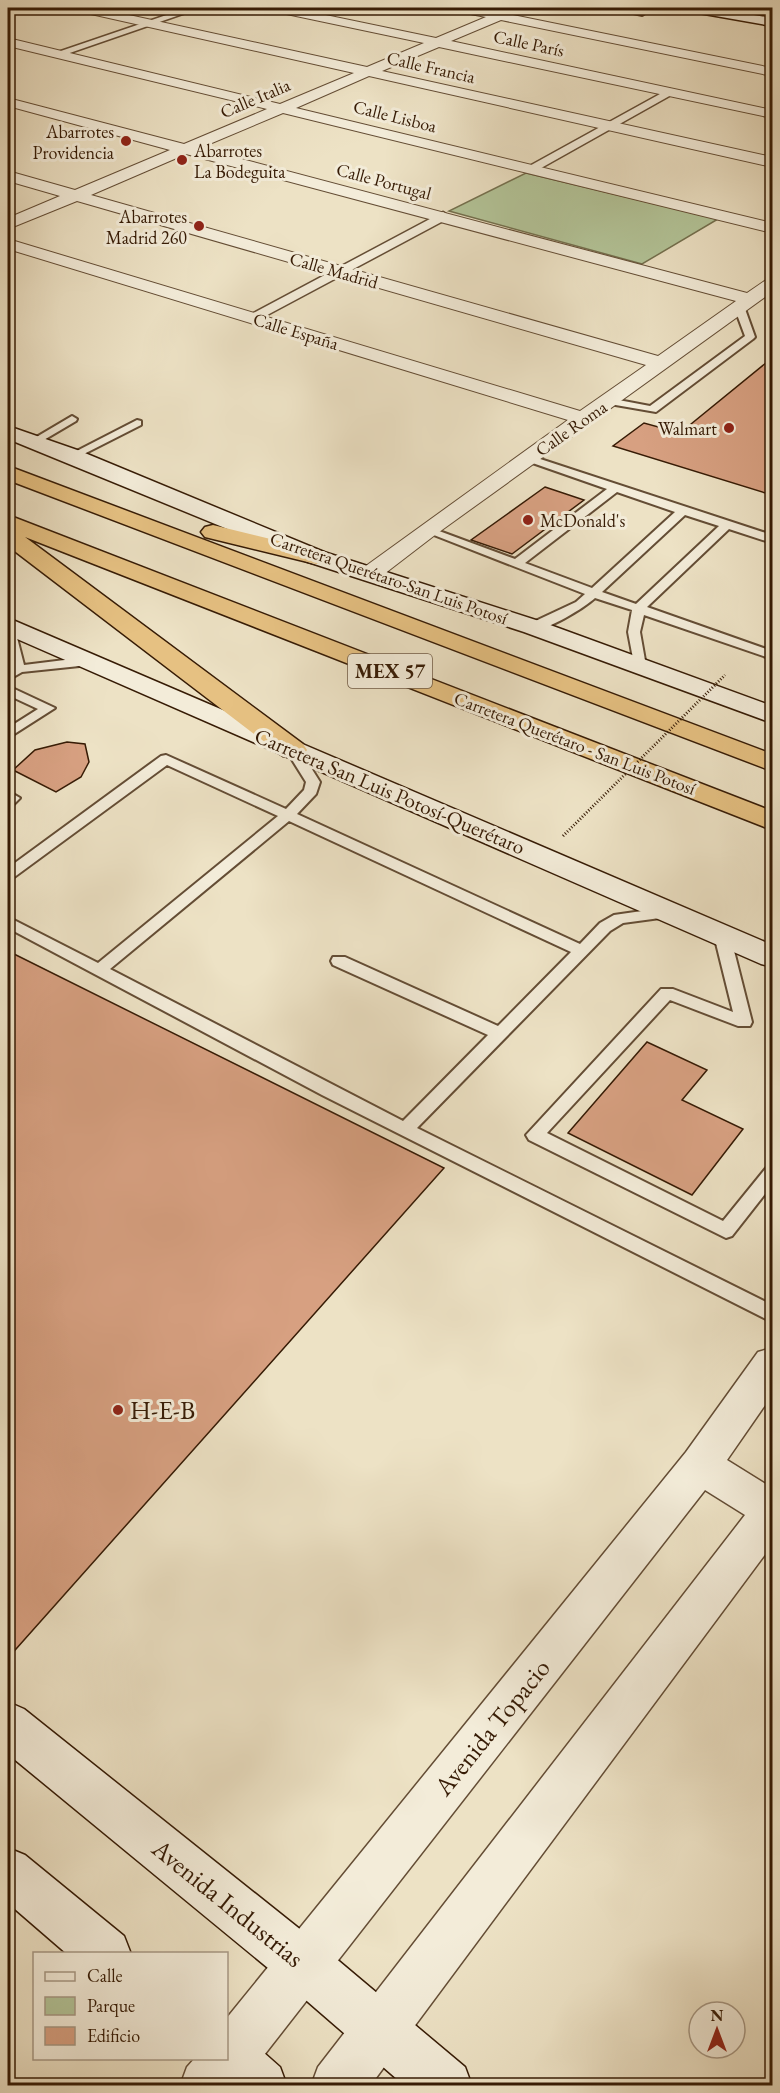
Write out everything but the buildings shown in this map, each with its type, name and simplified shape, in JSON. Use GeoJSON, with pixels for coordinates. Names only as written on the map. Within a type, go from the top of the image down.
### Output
{"type":"FeatureCollection","features":[{"type":"Feature","properties":{"kind":"highway","name":"MEX 57"},"geometry":{"type":"LineString","coordinates":[[8,473],[772,764]]}},
{"type":"Feature","properties":{"kind":"highway"},"geometry":{"type":"LineString","coordinates":[[88,503],[316,556]]}},
{"type":"Feature","properties":{"kind":"highway","name":"Carretera Querétaro - San Luis Potosí"},"geometry":{"type":"LineString","coordinates":[[8,522],[772,821]]}},
{"type":"Feature","properties":{"kind":"highway"},"geometry":{"type":"LineString","coordinates":[[8,536],[293,750]]}},
{"type":"Feature","properties":{"kind":"main road"},"geometry":{"type":"LineString","coordinates":[[693,8],[772,22]]}},
{"type":"Feature","properties":{"kind":"main road"},"geometry":{"type":"LineString","coordinates":[[731,8],[772,15]]}},
{"type":"Feature","properties":{"kind":"main road","name":"Carretera Querétaro-San Luis Potosí"},"geometry":{"type":"LineString","coordinates":[[8,432],[316,556],[533,627],[772,715]]}},
{"type":"Feature","properties":{"kind":"main road","name":"Carretera San Luis Potosí-Querétaro"},"geometry":{"type":"LineString","coordinates":[[8,626],[772,957]]}},
{"type":"Feature","properties":{"kind":"main road","name":"Avenida Topacio"},"geometry":{"type":"LineString","coordinates":[[231,2070],[303,1964],[700,1465],[772,1364]]}},
{"type":"Feature","properties":{"kind":"main road"},"geometry":{"type":"LineString","coordinates":[[337,2085],[772,1511],[700,1465]]}},
{"type":"Feature","properties":{"kind":"main road","name":"Avenida Industrias"},"geometry":{"type":"LineString","coordinates":[[8,1725],[380,2027],[446,2085]]}},
{"type":"Feature","properties":{"kind":"main road"},"geometry":{"type":"LineString","coordinates":[[8,1872],[105,1952]]}},
{"type":"Feature","properties":{"kind":"street","name":"Calle Francia"},"geometry":{"type":"LineString","coordinates":[[82,8],[772,162]]}},
{"type":"Feature","properties":{"kind":"street"},"geometry":{"type":"LineString","coordinates":[[57,54],[195,8]]}},
{"type":"Feature","properties":{"kind":"street","name":"Calle París"},"geometry":{"type":"LineString","coordinates":[[277,8],[772,114]]}},
{"type":"Feature","properties":{"kind":"street"},"geometry":{"type":"LineString","coordinates":[[459,8],[772,72]]}},
{"type":"Feature","properties":{"kind":"street","name":"Calle Italia"},"geometry":{"type":"LineString","coordinates":[[8,224],[519,8]]}},
{"type":"Feature","properties":{"kind":"street","name":"Calle Lisboa"},"geometry":{"type":"LineString","coordinates":[[8,42],[772,228]]}},
{"type":"Feature","properties":{"kind":"street"},"geometry":{"type":"LineString","coordinates":[[530,169],[669,92]]}},
{"type":"Feature","properties":{"kind":"street","name":"Calle Portugal"},"geometry":{"type":"LineString","coordinates":[[8,102],[443,216],[745,305]]}},
{"type":"Feature","properties":{"kind":"street","name":"Calle Madrid"},"geometry":{"type":"LineString","coordinates":[[8,176],[660,363]]}},
{"type":"Feature","properties":{"kind":"street"},"geometry":{"type":"LineString","coordinates":[[251,318],[443,216]]}},
{"type":"Feature","properties":{"kind":"street","name":"Calle España"},"geometry":{"type":"LineString","coordinates":[[8,244],[584,419]]}},
{"type":"Feature","properties":{"kind":"street","name":"Calle Roma"},"geometry":{"type":"LineString","coordinates":[[371,573],[427,530],[772,284]]}},
{"type":"Feature","properties":{"kind":"lane"},"geometry":{"type":"LineString","coordinates":[[616,8],[642,13]]}},
{"type":"Feature","properties":{"kind":"lane"},"geometry":{"type":"LineString","coordinates":[[608,401],[652,410],[750,337],[745,305]]}},
{"type":"Feature","properties":{"kind":"lane"},"geometry":{"type":"LineString","coordinates":[[33,442],[72,419]]}},
{"type":"Feature","properties":{"kind":"lane"},"geometry":{"type":"LineString","coordinates":[[72,456],[138,423]]}},
{"type":"Feature","properties":{"kind":"lane"},"geometry":{"type":"LineString","coordinates":[[528,458],[772,539]]}},
{"type":"Feature","properties":{"kind":"lane"},"geometry":{"type":"LineString","coordinates":[[517,563],[615,488]]}},
{"type":"Feature","properties":{"kind":"lane"},"geometry":{"type":"LineString","coordinates":[[533,627],[580,605],[683,511]]}},
{"type":"Feature","properties":{"kind":"lane"},"geometry":{"type":"LineString","coordinates":[[640,666],[634,632],[639,608],[727,525]]}},
{"type":"Feature","properties":{"kind":"lane"},"geometry":{"type":"LineString","coordinates":[[427,530],[594,593],[772,655]]}},
{"type":"Feature","properties":{"kind":"lane"},"geometry":{"type":"LineString","coordinates":[[8,626],[13,672],[89,661]]}},
{"type":"Feature","properties":{"kind":"lane"},"geometry":{"type":"LineString","coordinates":[[8,690],[48,708],[8,734]]}},
{"type":"Feature","properties":{"kind":"lane"},"geometry":{"type":"LineString","coordinates":[[98,971],[288,815],[310,791],[313,782],[293,750]]}},
{"type":"Feature","properties":{"kind":"lane"},"geometry":{"type":"LineString","coordinates":[[8,875],[166,759],[580,950]]}},
{"type":"Feature","properties":{"kind":"lane"},"geometry":{"type":"LineString","coordinates":[[8,795],[13,798],[8,802]]}},
{"type":"Feature","properties":{"kind":"lane"},"geometry":{"type":"LineString","coordinates":[[406,1129],[498,1033],[605,927],[619,919],[670,912]]}},
{"type":"Feature","properties":{"kind":"lane"},"geometry":{"type":"LineString","coordinates":[[8,922],[98,971],[772,1314]]}},
{"type":"Feature","properties":{"kind":"lane"},"geometry":{"type":"LineString","coordinates":[[722,935],[744,1022],[668,993],[535,1135],[726,1232],[772,1173]]}},
{"type":"Feature","properties":{"kind":"lane"},"geometry":{"type":"LineString","coordinates":[[339,961],[498,1033]]}},
{"type":"Feature","properties":{"kind":"path"},"geometry":{"type":"LineString","coordinates":[[563,836],[725,675]]}},
{"type":"Feature","properties":{"kind":"green space"},"geometry":{"type":"Polygon","coordinates":[[[526,173],[718,219],[642,264],[449,211],[526,173]]]}},
{"type":"Feature","properties":{"kind":"place","name":"Abarrotes Providencia"},"geometry":{"type":"Point","coordinates":[126,141]}},
{"type":"Feature","properties":{"kind":"place","name":"Abarrotes La Bodeguita"},"geometry":{"type":"Point","coordinates":[182,160]}},
{"type":"Feature","properties":{"kind":"place","name":"Abarrotes Madrid 260"},"geometry":{"type":"Point","coordinates":[199,226]}},
{"type":"Feature","properties":{"kind":"place","name":"Walmart"},"geometry":{"type":"Point","coordinates":[729,428]}},
{"type":"Feature","properties":{"kind":"place","name":"McDonald's"},"geometry":{"type":"Point","coordinates":[528,520]}},
{"type":"Feature","properties":{"kind":"place","name":"H-E-B"},"geometry":{"type":"Point","coordinates":[118,1410]}}]}
